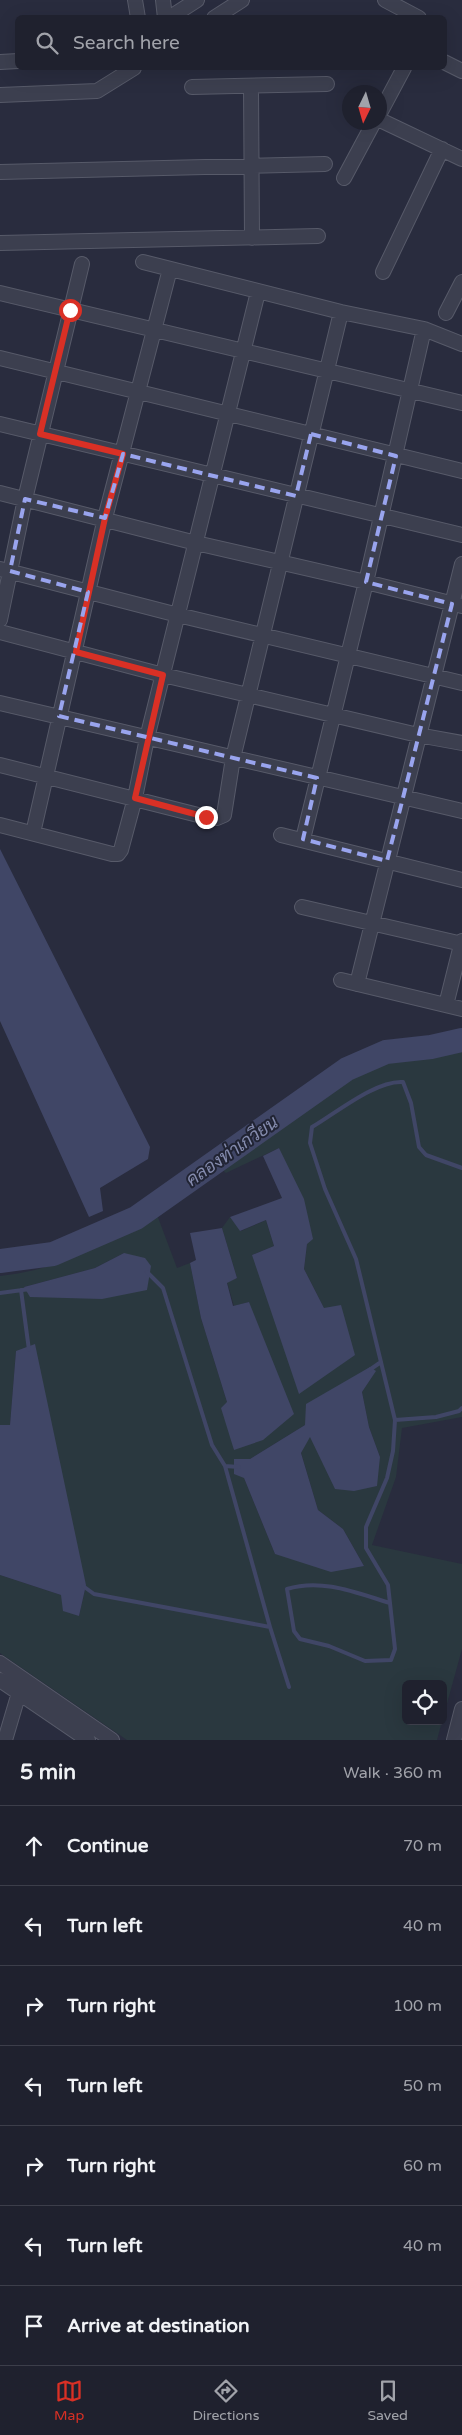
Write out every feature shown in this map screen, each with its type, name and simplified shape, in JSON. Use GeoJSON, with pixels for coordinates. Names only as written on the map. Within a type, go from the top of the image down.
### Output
{"type":"FeatureCollection","features":[{"type":"Feature","properties":{"kind":"street"},"geometry":{"type":"LineString","coordinates":[[135,0],[138,15]]}},
{"type":"Feature","properties":{"kind":"street"},"geometry":{"type":"LineString","coordinates":[[163,0],[165,15]]}},
{"type":"Feature","properties":{"kind":"street"},"geometry":{"type":"LineString","coordinates":[[174,15],[197,0]]}},
{"type":"Feature","properties":{"kind":"street"},"geometry":{"type":"LineString","coordinates":[[219,15],[242,0]]}},
{"type":"Feature","properties":{"kind":"street"},"geometry":{"type":"LineString","coordinates":[[384,0],[413,15]]}},
{"type":"Feature","properties":{"kind":"street"},"geometry":{"type":"LineString","coordinates":[[0,62],[15,61]]}},
{"type":"Feature","properties":{"kind":"street"},"geometry":{"type":"LineString","coordinates":[[447,64],[462,71]]}},
{"type":"Feature","properties":{"kind":"street"},"geometry":{"type":"LineString","coordinates":[[0,95],[96,91],[131,70]]}},
{"type":"Feature","properties":{"kind":"street"},"geometry":{"type":"LineString","coordinates":[[387,100],[403,70]]}},
{"type":"Feature","properties":{"kind":"street"},"geometry":{"type":"LineString","coordinates":[[192,87],[327,84]]}},
{"type":"Feature","properties":{"kind":"street"},"geometry":{"type":"LineString","coordinates":[[251,86],[250,166],[252,238]]}},
{"type":"Feature","properties":{"kind":"street"},"geometry":{"type":"LineString","coordinates":[[387,123],[462,159]]}},
{"type":"Feature","properties":{"kind":"street"},"geometry":{"type":"LineString","coordinates":[[344,178],[370,130]]}},
{"type":"Feature","properties":{"kind":"street"},"geometry":{"type":"LineString","coordinates":[[383,272],[442,149]]}},
{"type":"Feature","properties":{"kind":"street"},"geometry":{"type":"LineString","coordinates":[[0,172],[325,164]]}},
{"type":"Feature","properties":{"kind":"street"},"geometry":{"type":"LineString","coordinates":[[0,243],[318,236]]}},
{"type":"Feature","properties":{"kind":"street"},"geometry":{"type":"LineString","coordinates":[[143,262],[341,312],[424,329],[462,344]]}},
{"type":"Feature","properties":{"kind":"street"},"geometry":{"type":"LineString","coordinates":[[0,620],[5,570],[82,264]]}},
{"type":"Feature","properties":{"kind":"street"},"geometry":{"type":"LineString","coordinates":[[33,833],[59,716],[76,652],[105,518],[170,269]]}},
{"type":"Feature","properties":{"kind":"street"},"geometry":{"type":"LineString","coordinates":[[446,313],[462,282]]}},
{"type":"Feature","properties":{"kind":"street"},"geometry":{"type":"LineString","coordinates":[[0,292],[462,404]]}},
{"type":"Feature","properties":{"kind":"street"},"geometry":{"type":"LineString","coordinates":[[0,825],[118,854],[135,798],[147,738],[258,292]]}},
{"type":"Feature","properties":{"kind":"street"},"geometry":{"type":"LineString","coordinates":[[0,765],[206,817],[217,818],[224,815],[233,758],[341,312]]}},
{"type":"Feature","properties":{"kind":"street"},"geometry":{"type":"LineString","coordinates":[[303,839],[396,456],[424,329]]}},
{"type":"Feature","properties":{"kind":"street"},"geometry":{"type":"LineString","coordinates":[[0,358],[228,412],[396,456],[462,471]]}},
{"type":"Feature","properties":{"kind":"street"},"geometry":{"type":"LineString","coordinates":[[0,424],[462,535]]}},
{"type":"Feature","properties":{"kind":"street"},"geometry":{"type":"LineString","coordinates":[[0,492],[196,543],[457,605]]}},
{"type":"Feature","properties":{"kind":"street"},"geometry":{"type":"LineString","coordinates":[[357,984],[433,676],[457,605],[462,564]]}},
{"type":"Feature","properties":{"kind":"street"},"geometry":{"type":"LineString","coordinates":[[5,570],[178,615],[462,683]]}},
{"type":"Feature","properties":{"kind":"street"},"geometry":{"type":"LineString","coordinates":[[0,632],[163,675],[462,744]]}},
{"type":"Feature","properties":{"kind":"street"},"geometry":{"type":"LineString","coordinates":[[0,703],[462,811]]}},
{"type":"Feature","properties":{"kind":"street"},"geometry":{"type":"LineString","coordinates":[[281,835],[462,880]]}},
{"type":"Feature","properties":{"kind":"street"},"geometry":{"type":"LineString","coordinates":[[302,907],[462,943],[446,1005]]}},
{"type":"Feature","properties":{"kind":"street"},"geometry":{"type":"LineString","coordinates":[[341,980],[462,1009]]}},
{"type":"Feature","properties":{"kind":"street"},"geometry":{"type":"LineString","coordinates":[[0,1663],[21,1687],[91,1736],[112,1740]]}},
{"type":"Feature","properties":{"kind":"street"},"geometry":{"type":"LineString","coordinates":[[0,1680],[21,1687]]}},
{"type":"Feature","properties":{"kind":"street"},"geometry":{"type":"LineString","coordinates":[[5,1740],[21,1687]]}},
{"type":"Feature","properties":{"kind":"street"},"geometry":{"type":"LineString","coordinates":[[454,1740],[462,1713]]}},
{"type":"Feature","properties":{"kind":"highlighted area"},"geometry":{"type":"Polygon","coordinates":[[[311,434],[396,456],[366,582],[452,604],[387,861],[303,839],[317,778],[59,716],[88,592],[10,571],[25,499],[105,518],[123,454],[296,496],[311,434]]]}},
{"type":"Feature","properties":{"kind":"shaded area"},"geometry":{"type":"Polygon","coordinates":[[[462,1049],[462,1417],[402,1428],[396,1477],[372,1545],[462,1564],[462,1649],[447,1703],[447,1680],[402,1680],[402,1725],[441,1725],[437,1740],[127,1740],[0,1653],[0,1575],[61,1595],[79,1616],[86,1585],[16,1351],[10,1426],[0,1425],[0,1276],[23,1273],[64,1261],[118,1235],[156,1212],[177,1268],[190,1263],[201,1318],[227,1402],[234,1450],[249,1302],[234,1306],[227,1282],[237,1278],[222,1228],[230,1217],[241,1231],[266,1220],[274,1246],[252,1255],[324,1308],[304,1269],[307,1244],[279,1148],[226,1173],[216,1164],[281,1122],[292,1121],[369,1066],[398,1056],[462,1049]],[[124,1253],[95,1268],[24,1287],[102,1299],[124,1253]],[[375,1372],[305,1425],[250,1459],[244,1478],[275,1554],[364,1566],[343,1529],[318,1510],[301,1453],[309,1436],[380,1457],[369,1427],[362,1392],[375,1372]]]}},
{"type":"Feature","properties":{"kind":"water"},"geometry":{"type":"Polygon","coordinates":[[[0,849],[150,1147],[148,1159],[100,1188],[103,1211],[89,1217],[0,1021],[0,849]]]}},
{"type":"Feature","properties":{"kind":"water"},"geometry":{"type":"Polygon","coordinates":[[[279,1148],[304,1199],[313,1239],[307,1244],[304,1269],[324,1308],[341,1305],[355,1355],[299,1394],[252,1255],[274,1246],[266,1220],[240,1231],[230,1217],[282,1198],[263,1156],[279,1148]]]}},
{"type":"Feature","properties":{"kind":"water"},"geometry":{"type":"Polygon","coordinates":[[[222,1228],[237,1278],[227,1283],[233,1306],[249,1302],[294,1414],[263,1440],[234,1450],[221,1408],[227,1402],[201,1318],[190,1263],[196,1260],[190,1233],[222,1228]]]}},
{"type":"Feature","properties":{"kind":"water"},"geometry":{"type":"Polygon","coordinates":[[[124,1253],[145,1258],[151,1266],[147,1290],[102,1299],[30,1297],[24,1287],[95,1268],[124,1253]]]}},
{"type":"Feature","properties":{"kind":"water"},"geometry":{"type":"Polygon","coordinates":[[[35,1344],[86,1585],[79,1616],[63,1611],[61,1595],[0,1575],[0,1425],[10,1425],[16,1351],[35,1344]]]}},
{"type":"Feature","properties":{"kind":"water"},"geometry":{"type":"Polygon","coordinates":[[[370,1367],[376,1371],[362,1392],[369,1427],[380,1457],[377,1486],[354,1491],[335,1489],[310,1437],[301,1453],[318,1510],[343,1529],[364,1566],[331,1572],[275,1554],[244,1478],[234,1474],[234,1459],[250,1459],[305,1425],[306,1404],[370,1367]]]}},
{"type":"Feature","properties":{"kind":"waterway","name":"คลองท่าเกวียน"},"geometry":{"type":"LineString","coordinates":[[0,1261],[53,1254],[136,1218],[347,1069],[386,1052],[431,1047],[462,1040]]}},
{"type":"Feature","properties":{"kind":"waterway"},"geometry":{"type":"LineString","coordinates":[[390,1603],[378,1599],[352,1591],[326,1586],[313,1585],[287,1589],[294,1631],[300,1639],[329,1646],[365,1661],[391,1660],[395,1649],[388,1585],[366,1548],[366,1527],[387,1478],[393,1451],[395,1420],[356,1259],[325,1189],[310,1143],[312,1127],[356,1098],[381,1086],[403,1082],[411,1103],[419,1147],[426,1155],[462,1168]]}},
{"type":"Feature","properties":{"kind":"waterway"},"geometry":{"type":"LineString","coordinates":[[147,1272],[163,1288],[212,1445],[225,1466],[239,1467]]}},
{"type":"Feature","properties":{"kind":"waterway"},"geometry":{"type":"LineString","coordinates":[[0,1293],[30,1289]]}},
{"type":"Feature","properties":{"kind":"waterway"},"geometry":{"type":"LineString","coordinates":[[21,1290],[29,1350]]}},
{"type":"Feature","properties":{"kind":"waterway"},"geometry":{"type":"LineString","coordinates":[[368,1371],[381,1362]]}},
{"type":"Feature","properties":{"kind":"waterway"},"geometry":{"type":"LineString","coordinates":[[395,1420],[436,1417],[459,1411],[462,1408]]}},
{"type":"Feature","properties":{"kind":"waterway"},"geometry":{"type":"LineString","coordinates":[[83,1586],[94,1594],[270,1627],[225,1466]]}},
{"type":"Feature","properties":{"kind":"waterway"},"geometry":{"type":"LineString","coordinates":[[270,1627],[289,1687]]}},
{"type":"Feature","properties":{"kind":"route"},"geometry":{"type":"LineString","coordinates":[[70,310],[40,434],[123,454],[105,518],[76,652],[163,675],[147,738],[135,798],[206,817]]}}]}
